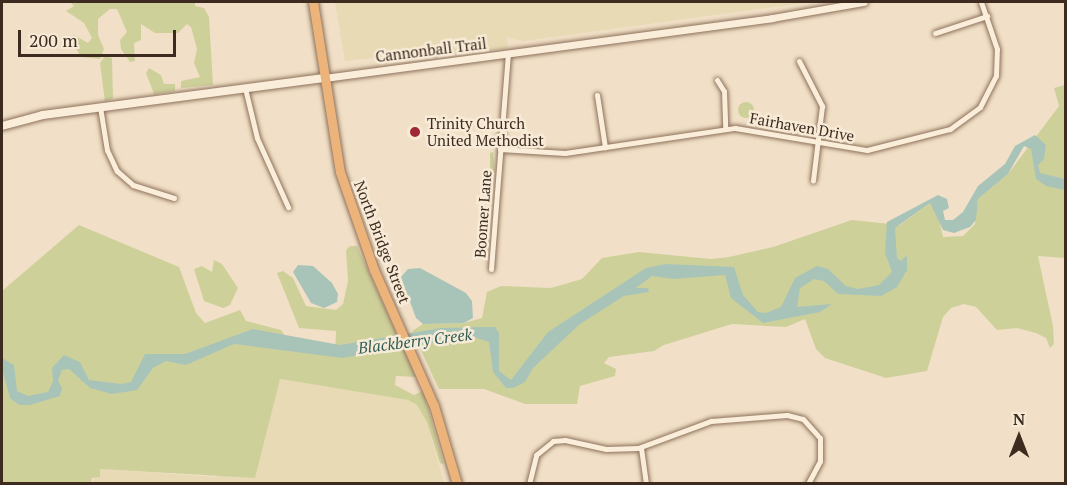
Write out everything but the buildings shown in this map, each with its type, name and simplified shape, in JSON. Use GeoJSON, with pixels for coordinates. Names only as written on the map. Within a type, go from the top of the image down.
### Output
{"type":"FeatureCollection","features":[{"type":"Feature","properties":{"kind":"highway","name":"North Bridge Street"},"geometry":{"type":"LineString","coordinates":[[313,2],[340,172],[362,238],[417,363],[444,434],[457,483]]}},
{"type":"Feature","properties":{"kind":"main road","name":"Cannonball Trail"},"geometry":{"type":"LineString","coordinates":[[2,126],[32,117],[324,78]]}},
{"type":"Feature","properties":{"kind":"street","name":"Cannonball Trail"},"geometry":{"type":"LineString","coordinates":[[324,78],[508,54],[864,2]]}},
{"type":"Feature","properties":{"kind":"street","name":"Fairhaven Drive"},"geometry":{"type":"LineString","coordinates":[[500,149],[566,153],[725,129],[768,131],[857,149],[885,148],[950,129],[966,120],[985,101],[996,76],[997,49],[981,2]]}},
{"type":"Feature","properties":{"kind":"street"},"geometry":{"type":"LineString","coordinates":[[935,33],[987,16]]}},
{"type":"Feature","properties":{"kind":"street","name":"Boomer Lane"},"geometry":{"type":"LineString","coordinates":[[491,269],[508,54]]}},
{"type":"Feature","properties":{"kind":"street"},"geometry":{"type":"LineString","coordinates":[[799,61],[821,101],[813,180]]}},
{"type":"Feature","properties":{"kind":"street"},"geometry":{"type":"LineString","coordinates":[[717,80],[724,92],[725,129]]}},
{"type":"Feature","properties":{"kind":"street"},"geometry":{"type":"LineString","coordinates":[[245,88],[257,138],[288,207]]}},
{"type":"Feature","properties":{"kind":"street"},"geometry":{"type":"LineString","coordinates":[[597,95],[605,147]]}},
{"type":"Feature","properties":{"kind":"street"},"geometry":{"type":"LineString","coordinates":[[100,107],[107,150],[117,171],[133,185],[174,198]]}},
{"type":"Feature","properties":{"kind":"street"},"geometry":{"type":"LineString","coordinates":[[529,483],[536,455],[553,441],[565,440],[606,449],[640,448],[711,421],[794,415],[810,424],[821,443],[820,461],[808,483]]}},
{"type":"Feature","properties":{"kind":"street"},"geometry":{"type":"LineString","coordinates":[[640,448],[646,483]]}},
{"type":"Feature","properties":{"kind":"shaded area"},"geometry":{"type":"Polygon","coordinates":[[[335,2],[811,2],[523,41],[507,37],[508,48],[380,64],[379,57],[345,61],[335,2]]]}},
{"type":"Feature","properties":{"kind":"shaded area"},"geometry":{"type":"Polygon","coordinates":[[[279,379],[408,400],[417,405],[427,422],[444,483],[91,484],[100,469],[216,477],[279,379]]]}},
{"type":"Feature","properties":{"kind":"green space"},"geometry":{"type":"Polygon","coordinates":[[[70,2],[195,2],[195,6],[204,8],[209,17],[213,85],[181,88],[181,81],[200,77],[194,63],[197,49],[191,27],[187,24],[178,33],[155,33],[141,24],[141,40],[134,43],[135,61],[130,62],[121,49],[120,40],[127,32],[117,9],[110,9],[98,19],[98,35],[104,49],[100,59],[81,57],[70,38],[74,35],[88,43],[92,38],[84,23],[66,11],[74,6],[70,2]]]}},
{"type":"Feature","properties":{"kind":"green space"},"geometry":{"type":"Polygon","coordinates":[[[105,56],[112,58],[113,98],[105,102],[100,63],[105,56]]]}},
{"type":"Feature","properties":{"kind":"green space"},"geometry":{"type":"Polygon","coordinates":[[[149,68],[161,75],[164,84],[175,84],[175,91],[154,94],[146,73],[149,68]]]}},
{"type":"Feature","properties":{"kind":"green space"},"geometry":{"type":"Polygon","coordinates":[[[1065,85],[1065,258],[1038,256],[1053,326],[1054,344],[1050,348],[1046,338],[1036,333],[1017,328],[997,330],[976,307],[964,304],[951,308],[943,317],[927,371],[886,378],[825,358],[816,349],[805,319],[786,327],[732,324],[664,345],[654,351],[609,357],[604,363],[616,369],[615,376],[580,386],[577,404],[525,404],[484,389],[439,389],[412,331],[423,324],[464,323],[482,318],[487,292],[501,286],[551,288],[582,279],[602,258],[639,252],[711,259],[729,257],[773,247],[852,220],[900,225],[930,203],[937,211],[943,237],[963,236],[975,224],[978,199],[1008,174],[1059,106],[1054,88],[1065,85]]]}},
{"type":"Feature","properties":{"kind":"green space"},"geometry":{"type":"Polygon","coordinates":[[[746,102],[752,104],[754,110],[752,116],[746,118],[740,116],[738,110],[740,104],[746,102]]]}},
{"type":"Feature","properties":{"kind":"green space"},"geometry":{"type":"Polygon","coordinates":[[[493,152],[495,172],[490,176],[490,153],[493,152]]]}},
{"type":"Feature","properties":{"kind":"green space"},"geometry":{"type":"Polygon","coordinates":[[[79,225],[179,267],[196,313],[205,323],[240,310],[246,321],[281,330],[295,349],[335,355],[336,331],[299,328],[277,273],[283,271],[293,278],[306,306],[336,310],[343,304],[348,281],[346,250],[350,246],[357,246],[416,377],[396,376],[395,385],[414,395],[423,391],[444,464],[440,463],[427,422],[417,405],[408,400],[280,379],[255,478],[100,469],[100,477],[92,478],[91,483],[2,483],[2,291],[79,225]]]}},
{"type":"Feature","properties":{"kind":"green space"},"geometry":{"type":"Polygon","coordinates":[[[214,260],[222,264],[238,288],[230,305],[223,308],[204,301],[194,269],[202,266],[212,272],[214,260]]]}},
{"type":"Feature","properties":{"kind":"water","name":"Blackberry Creek"},"geometry":{"type":"Polygon","coordinates":[[[1035,135],[1046,145],[1044,159],[1038,165],[1040,173],[1065,179],[1065,190],[1046,186],[1036,179],[1031,149],[1024,146],[1008,174],[978,199],[976,220],[970,227],[954,233],[943,230],[930,203],[895,228],[897,258],[901,261],[907,255],[907,270],[897,287],[881,296],[838,294],[824,281],[814,279],[800,288],[797,307],[832,304],[820,312],[763,323],[731,298],[725,275],[673,279],[652,276],[636,288],[648,288],[649,292],[624,296],[580,324],[533,368],[525,382],[513,388],[506,388],[493,372],[489,342],[471,336],[342,358],[234,344],[186,365],[166,361],[153,368],[137,390],[112,394],[90,388],[69,369],[62,370],[58,381],[62,388],[60,396],[30,405],[19,405],[10,398],[2,369],[2,358],[14,365],[17,391],[28,396],[48,392],[53,381],[52,368],[64,355],[80,362],[89,380],[122,384],[131,382],[145,354],[185,354],[253,329],[340,345],[441,328],[495,327],[499,333],[499,371],[511,380],[548,332],[646,268],[666,264],[734,267],[743,295],[758,312],[766,313],[781,307],[795,278],[817,266],[828,269],[846,286],[858,289],[879,285],[892,272],[885,253],[887,222],[938,195],[947,199],[949,208],[943,211],[945,220],[953,220],[963,212],[978,186],[1005,164],[1015,146],[1035,135]]]}},
{"type":"Feature","properties":{"kind":"water"},"geometry":{"type":"Polygon","coordinates":[[[298,265],[313,266],[332,283],[338,294],[337,302],[324,308],[311,303],[293,272],[298,265]]]}},
{"type":"Feature","properties":{"kind":"water"},"geometry":{"type":"Polygon","coordinates":[[[420,268],[466,293],[472,301],[473,318],[464,323],[423,324],[416,318],[401,277],[408,269],[420,268]]]}},
{"type":"Feature","properties":{"kind":"place","name":"Trinity Church United Methodist"},"geometry":{"type":"Point","coordinates":[415,132]}}]}
